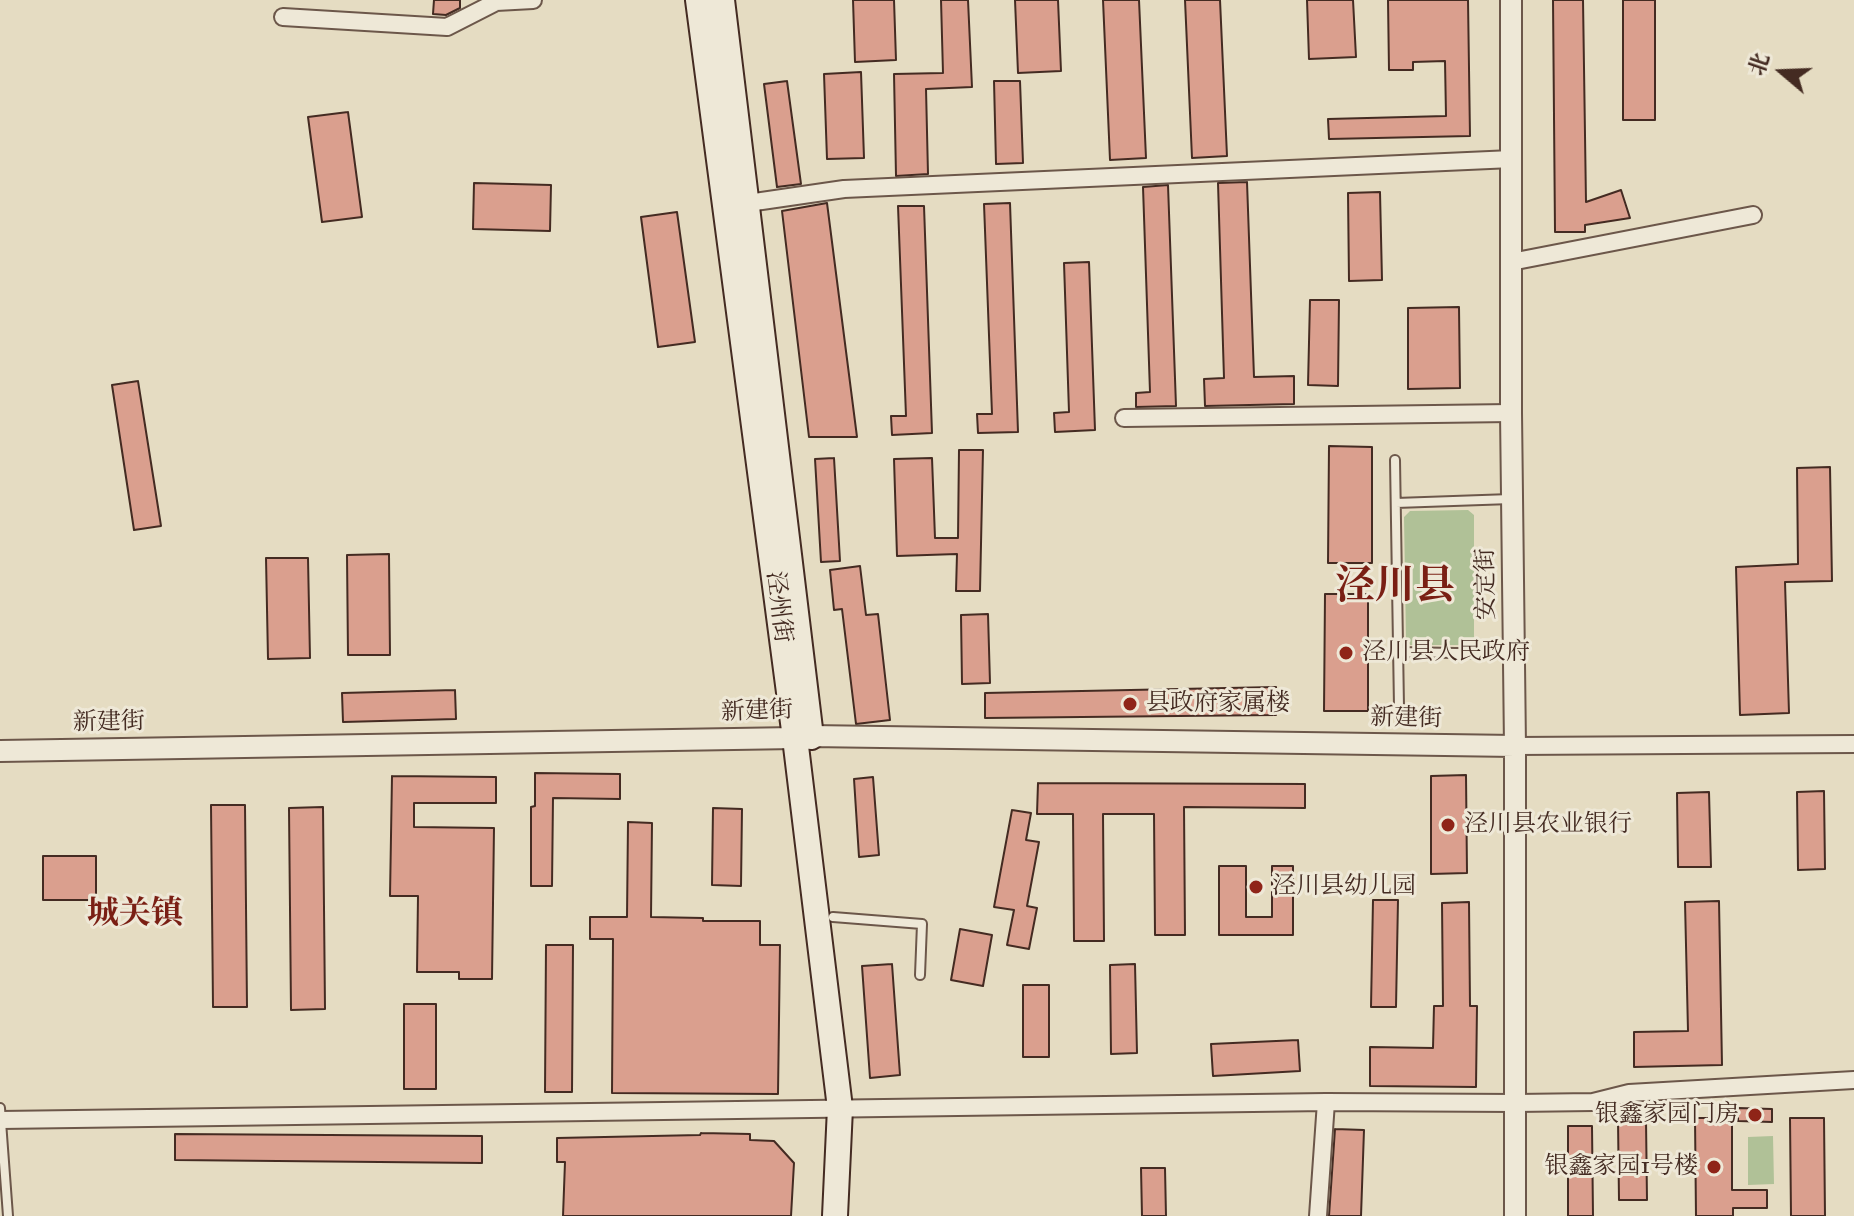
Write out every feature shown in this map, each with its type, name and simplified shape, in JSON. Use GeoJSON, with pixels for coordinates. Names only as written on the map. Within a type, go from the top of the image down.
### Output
{"type":"FeatureCollection","features":[{"type":"Feature","properties":{"kind":"main road","name":"泾州街"},"geometry":{"type":"LineString","coordinates":[[698,0],[803,737],[833,917],[848,1108],[851,1216]]}},
{"type":"Feature","properties":{"kind":"main road","name":"泾州街"},"geometry":{"type":"LineString","coordinates":[[722,0],[748,203],[803,737],[848,1108],[835,1216]]}},
{"type":"Feature","properties":{"kind":"street"},"geometry":{"type":"LineString","coordinates":[[283,17],[447,27],[496,2],[533,0]]}},
{"type":"Feature","properties":{"kind":"street","name":"安定街"},"geometry":{"type":"LineString","coordinates":[[1511,0],[1515,1216]]}},
{"type":"Feature","properties":{"kind":"street"},"geometry":{"type":"LineString","coordinates":[[748,203],[844,189],[1512,159]]}},
{"type":"Feature","properties":{"kind":"street"},"geometry":{"type":"LineString","coordinates":[[1511,262],[1753,215]]}},
{"type":"Feature","properties":{"kind":"street"},"geometry":{"type":"LineString","coordinates":[[1124,418],[1511,413]]}},
{"type":"Feature","properties":{"kind":"street","name":"新建街"},"geometry":{"type":"LineString","coordinates":[[0,751],[803,737],[1515,746]]}},
{"type":"Feature","properties":{"kind":"street"},"geometry":{"type":"LineString","coordinates":[[1515,746],[1854,744]]}},
{"type":"Feature","properties":{"kind":"street"},"geometry":{"type":"LineString","coordinates":[[1,1114],[1593,1102],[1629,1093],[1854,1080]]}},
{"type":"Feature","properties":{"kind":"street"},"geometry":{"type":"LineString","coordinates":[[1318,1216],[1326,1102]]}},
{"type":"Feature","properties":{"kind":"lane"},"geometry":{"type":"LineString","coordinates":[[1395,460],[1399,707]]}},
{"type":"Feature","properties":{"kind":"lane"},"geometry":{"type":"LineString","coordinates":[[1396,503],[1512,499]]}},
{"type":"Feature","properties":{"kind":"lane"},"geometry":{"type":"LineString","coordinates":[[1398,652],[1514,654]]}},
{"type":"Feature","properties":{"kind":"lane"},"geometry":{"type":"LineString","coordinates":[[833,917],[922,924],[920,975]]}},
{"type":"Feature","properties":{"kind":"lane"},"geometry":{"type":"LineString","coordinates":[[1,1114],[8,1216]]}},
{"type":"Feature","properties":{"kind":"green space"},"geometry":{"type":"Polygon","coordinates":[[[1468,510],[1474,515],[1474,637],[1469,645],[1410,645],[1406,639],[1404,517],[1410,511],[1468,510]]]}},
{"type":"Feature","properties":{"kind":"green space"},"geometry":{"type":"Polygon","coordinates":[[[1773,1136],[1774,1184],[1748,1185],[1748,1137],[1773,1136]]]}},
{"type":"Feature","properties":{"kind":"building"},"geometry":{"type":"Polygon","coordinates":[[[434,0],[460,0],[460,8],[446,15],[433,14],[434,0]]]}},
{"type":"Feature","properties":{"kind":"building"},"geometry":{"type":"Polygon","coordinates":[[[853,0],[894,0],[896,60],[855,62],[853,0]]]}},
{"type":"Feature","properties":{"kind":"building"},"geometry":{"type":"Polygon","coordinates":[[[941,0],[968,0],[972,87],[926,89],[928,174],[896,176],[894,74],[943,73],[941,0]]]}},
{"type":"Feature","properties":{"kind":"building"},"geometry":{"type":"Polygon","coordinates":[[[1015,0],[1058,0],[1061,71],[1018,73],[1015,0]]]}},
{"type":"Feature","properties":{"kind":"building"},"geometry":{"type":"Polygon","coordinates":[[[1103,0],[1139,0],[1146,158],[1110,160],[1103,0]]]}},
{"type":"Feature","properties":{"kind":"building"},"geometry":{"type":"Polygon","coordinates":[[[1185,0],[1220,0],[1227,156],[1192,158],[1185,0]]]}},
{"type":"Feature","properties":{"kind":"building"},"geometry":{"type":"Polygon","coordinates":[[[1307,0],[1353,0],[1356,57],[1309,59],[1307,0]]]}},
{"type":"Feature","properties":{"kind":"building"},"geometry":{"type":"Polygon","coordinates":[[[1388,0],[1468,0],[1470,136],[1329,139],[1328,119],[1446,116],[1445,61],[1413,62],[1413,70],[1389,70],[1388,0]]]}},
{"type":"Feature","properties":{"kind":"building"},"geometry":{"type":"Polygon","coordinates":[[[1553,0],[1583,0],[1586,202],[1621,190],[1630,218],[1585,225],[1585,232],[1555,232],[1553,0]]]}},
{"type":"Feature","properties":{"kind":"building"},"geometry":{"type":"Polygon","coordinates":[[[1623,0],[1655,0],[1655,120],[1623,120],[1623,0]]]}},
{"type":"Feature","properties":{"kind":"building"},"geometry":{"type":"Polygon","coordinates":[[[861,72],[864,158],[827,159],[824,74],[861,72]]]}},
{"type":"Feature","properties":{"kind":"building"},"geometry":{"type":"Polygon","coordinates":[[[787,81],[801,184],[777,187],[764,84],[787,81]]]}},
{"type":"Feature","properties":{"kind":"building"},"geometry":{"type":"Polygon","coordinates":[[[994,81],[1020,81],[1023,163],[996,164],[994,81]]]}},
{"type":"Feature","properties":{"kind":"building"},"geometry":{"type":"Polygon","coordinates":[[[348,112],[362,217],[322,222],[308,117],[348,112]]]}},
{"type":"Feature","properties":{"kind":"building"},"geometry":{"type":"Polygon","coordinates":[[[1247,182],[1254,377],[1294,376],[1294,404],[1205,406],[1204,379],[1224,378],[1218,183],[1247,182]]]}},
{"type":"Feature","properties":{"kind":"building"},"geometry":{"type":"Polygon","coordinates":[[[474,183],[551,185],[550,231],[473,229],[474,183]]]}},
{"type":"Feature","properties":{"kind":"building"},"geometry":{"type":"Polygon","coordinates":[[[1168,185],[1176,406],[1136,407],[1136,393],[1150,392],[1143,187],[1168,185]]]}},
{"type":"Feature","properties":{"kind":"building"},"geometry":{"type":"Polygon","coordinates":[[[1380,192],[1382,280],[1349,281],[1348,193],[1380,192]]]}},
{"type":"Feature","properties":{"kind":"building"},"geometry":{"type":"Polygon","coordinates":[[[827,203],[857,437],[809,437],[782,211],[827,203]]]}},
{"type":"Feature","properties":{"kind":"building"},"geometry":{"type":"Polygon","coordinates":[[[1010,203],[1018,432],[978,433],[977,414],[992,414],[984,204],[1010,203]]]}},
{"type":"Feature","properties":{"kind":"building"},"geometry":{"type":"Polygon","coordinates":[[[898,206],[924,206],[932,433],[892,435],[891,416],[906,416],[898,206]]]}},
{"type":"Feature","properties":{"kind":"building"},"geometry":{"type":"Polygon","coordinates":[[[677,212],[695,342],[658,347],[641,217],[677,212]]]}},
{"type":"Feature","properties":{"kind":"building"},"geometry":{"type":"Polygon","coordinates":[[[1089,262],[1095,430],[1055,432],[1054,413],[1069,412],[1064,263],[1089,262]]]}},
{"type":"Feature","properties":{"kind":"building"},"geometry":{"type":"Polygon","coordinates":[[[1310,300],[1339,300],[1338,386],[1308,385],[1310,300]]]}},
{"type":"Feature","properties":{"kind":"building"},"geometry":{"type":"Polygon","coordinates":[[[1459,307],[1460,388],[1408,389],[1408,308],[1459,307]]]}},
{"type":"Feature","properties":{"kind":"building"},"geometry":{"type":"Polygon","coordinates":[[[138,381],[161,526],[134,530],[112,385],[138,381]]]}},
{"type":"Feature","properties":{"kind":"building"},"geometry":{"type":"Polygon","coordinates":[[[1329,446],[1372,447],[1372,563],[1328,563],[1329,446]]]}},
{"type":"Feature","properties":{"kind":"building"},"geometry":{"type":"Polygon","coordinates":[[[959,450],[983,450],[980,591],[956,591],[957,554],[897,556],[894,459],[932,458],[935,538],[958,538],[959,450]]]}},
{"type":"Feature","properties":{"kind":"building"},"geometry":{"type":"Polygon","coordinates":[[[834,458],[840,561],[821,562],[815,459],[834,458]]]}},
{"type":"Feature","properties":{"kind":"building"},"geometry":{"type":"Polygon","coordinates":[[[1830,467],[1832,581],[1785,582],[1789,713],[1740,715],[1736,567],[1798,564],[1797,468],[1830,467]]]}},
{"type":"Feature","properties":{"kind":"building"},"geometry":{"type":"Polygon","coordinates":[[[389,554],[390,655],[348,655],[347,555],[389,554]]]}},
{"type":"Feature","properties":{"kind":"building"},"geometry":{"type":"Polygon","coordinates":[[[266,558],[308,558],[310,658],[268,659],[266,558]]]}},
{"type":"Feature","properties":{"kind":"building"},"geometry":{"type":"Polygon","coordinates":[[[860,566],[866,615],[878,614],[890,720],[856,724],[842,609],[834,610],[830,570],[860,566]]]}},
{"type":"Feature","properties":{"kind":"building","name":"泾川县人民政府"},"geometry":{"type":"Polygon","coordinates":[[[1325,594],[1368,594],[1368,711],[1324,711],[1325,594]]]}},
{"type":"Feature","properties":{"kind":"building"},"geometry":{"type":"Polygon","coordinates":[[[988,614],[990,683],[962,684],[961,615],[988,614]]]}},
{"type":"Feature","properties":{"kind":"building","name":"县政府家属楼"},"geometry":{"type":"Polygon","coordinates":[[[1276,687],[1276,715],[985,718],[985,693],[1276,687]]]}},
{"type":"Feature","properties":{"kind":"building"},"geometry":{"type":"Polygon","coordinates":[[[455,690],[456,719],[343,722],[342,693],[455,690]]]}},
{"type":"Feature","properties":{"kind":"building"},"geometry":{"type":"Polygon","coordinates":[[[535,773],[620,774],[620,799],[553,798],[552,886],[531,886],[531,807],[535,806],[535,773]]]}},
{"type":"Feature","properties":{"kind":"building","name":"泾川县农业银行"},"geometry":{"type":"Polygon","coordinates":[[[1466,775],[1467,873],[1431,874],[1431,776],[1466,775]]]}},
{"type":"Feature","properties":{"kind":"building"},"geometry":{"type":"Polygon","coordinates":[[[392,776],[496,777],[496,803],[414,803],[414,827],[494,828],[492,979],[459,979],[459,972],[417,972],[418,896],[390,896],[392,776]]]}},
{"type":"Feature","properties":{"kind":"building"},"geometry":{"type":"Polygon","coordinates":[[[873,777],[879,855],[859,857],[854,779],[873,777]]]}},
{"type":"Feature","properties":{"kind":"building"},"geometry":{"type":"Polygon","coordinates":[[[1038,783],[1305,784],[1305,808],[1184,807],[1185,935],[1155,935],[1154,814],[1103,814],[1104,941],[1074,941],[1073,814],[1037,814],[1038,783]]]}},
{"type":"Feature","properties":{"kind":"building"},"geometry":{"type":"Polygon","coordinates":[[[1824,791],[1825,869],[1798,870],[1797,792],[1824,791]]]}},
{"type":"Feature","properties":{"kind":"building"},"geometry":{"type":"Polygon","coordinates":[[[1709,792],[1711,867],[1678,867],[1677,793],[1709,792]]]}},
{"type":"Feature","properties":{"kind":"building"},"geometry":{"type":"Polygon","coordinates":[[[211,805],[245,805],[247,1007],[213,1007],[211,805]]]}},
{"type":"Feature","properties":{"kind":"building"},"geometry":{"type":"Polygon","coordinates":[[[323,807],[325,1009],[291,1010],[289,808],[323,807]]]}},
{"type":"Feature","properties":{"kind":"building"},"geometry":{"type":"Polygon","coordinates":[[[713,808],[742,809],[741,886],[712,885],[713,808]]]}},
{"type":"Feature","properties":{"kind":"building"},"geometry":{"type":"Polygon","coordinates":[[[1012,810],[1031,813],[1026,840],[1039,842],[1027,906],[1037,908],[1029,949],[1007,945],[1014,910],[994,907],[1012,810]]]}},
{"type":"Feature","properties":{"kind":"building"},"geometry":{"type":"Polygon","coordinates":[[[628,822],[652,823],[651,917],[760,921],[760,945],[780,945],[778,1094],[612,1093],[613,939],[590,939],[590,917],[627,917],[628,822]]]}},
{"type":"Feature","properties":{"kind":"building"},"geometry":{"type":"Polygon","coordinates":[[[43,856],[96,856],[96,900],[43,900],[43,856]]]}},
{"type":"Feature","properties":{"kind":"building"},"geometry":{"type":"Polygon","coordinates":[[[1219,866],[1246,866],[1246,917],[1272,917],[1272,866],[1293,866],[1293,935],[1219,935],[1219,866]]]}},
{"type":"Feature","properties":{"kind":"building"},"geometry":{"type":"Polygon","coordinates":[[[1373,900],[1398,900],[1396,1007],[1371,1007],[1373,900]]]}},
{"type":"Feature","properties":{"kind":"building"},"geometry":{"type":"Polygon","coordinates":[[[1719,901],[1722,1065],[1634,1067],[1634,1032],[1688,1031],[1685,902],[1719,901]]]}},
{"type":"Feature","properties":{"kind":"building"},"geometry":{"type":"Polygon","coordinates":[[[1469,902],[1470,1006],[1477,1006],[1476,1087],[1370,1086],[1370,1047],[1433,1048],[1434,1006],[1443,1006],[1442,903],[1469,902]]]}},
{"type":"Feature","properties":{"kind":"building"},"geometry":{"type":"Polygon","coordinates":[[[960,929],[992,935],[983,986],[951,980],[960,929]]]}},
{"type":"Feature","properties":{"kind":"building"},"geometry":{"type":"Polygon","coordinates":[[[546,945],[573,945],[572,1092],[545,1092],[546,945]]]}},
{"type":"Feature","properties":{"kind":"building"},"geometry":{"type":"Polygon","coordinates":[[[892,964],[900,1075],[870,1078],[862,966],[892,964]]]}},
{"type":"Feature","properties":{"kind":"building"},"geometry":{"type":"Polygon","coordinates":[[[1135,964],[1137,1053],[1111,1054],[1110,965],[1135,964]]]}},
{"type":"Feature","properties":{"kind":"building"},"geometry":{"type":"Polygon","coordinates":[[[1023,985],[1049,985],[1049,1057],[1023,1057],[1023,985]]]}},
{"type":"Feature","properties":{"kind":"building"},"geometry":{"type":"Polygon","coordinates":[[[404,1004],[436,1004],[436,1089],[404,1089],[404,1004]]]}},
{"type":"Feature","properties":{"kind":"building"},"geometry":{"type":"Polygon","coordinates":[[[1298,1040],[1300,1071],[1213,1076],[1211,1044],[1298,1040]]]}},
{"type":"Feature","properties":{"kind":"building","name":"银鑫家园门房"},"geometry":{"type":"Polygon","coordinates":[[[1738,1108],[1772,1109],[1772,1122],[1738,1121],[1738,1108]]]}},
{"type":"Feature","properties":{"kind":"building","name":"银鑫家园1号楼"},"geometry":{"type":"Polygon","coordinates":[[[1695,1118],[1732,1118],[1732,1190],[1767,1190],[1767,1208],[1733,1208],[1733,1216],[1696,1216],[1695,1118]]]}},
{"type":"Feature","properties":{"kind":"building"},"geometry":{"type":"Polygon","coordinates":[[[1790,1118],[1824,1118],[1825,1216],[1791,1216],[1790,1118]]]}},
{"type":"Feature","properties":{"kind":"building"},"geometry":{"type":"Polygon","coordinates":[[[1618,1120],[1646,1120],[1647,1200],[1619,1200],[1618,1120]]]}},
{"type":"Feature","properties":{"kind":"building"},"geometry":{"type":"Polygon","coordinates":[[[1568,1126],[1592,1126],[1593,1216],[1568,1216],[1568,1126]]]}},
{"type":"Feature","properties":{"kind":"building"},"geometry":{"type":"Polygon","coordinates":[[[1335,1129],[1364,1130],[1361,1216],[1329,1216],[1335,1129]]]}},
{"type":"Feature","properties":{"kind":"building"},"geometry":{"type":"Polygon","coordinates":[[[175,1134],[482,1136],[482,1163],[175,1160],[175,1134]]]}},
{"type":"Feature","properties":{"kind":"building"},"geometry":{"type":"Polygon","coordinates":[[[750,1134],[750,1140],[774,1141],[794,1163],[791,1216],[563,1216],[565,1162],[557,1162],[557,1138],[750,1134]]]}},
{"type":"Feature","properties":{"kind":"building"},"geometry":{"type":"Polygon","coordinates":[[[1141,1168],[1165,1168],[1166,1216],[1142,1216],[1141,1168]]]}},
{"type":"Feature","properties":{"kind":"place","name":"泾川县人民政府"},"geometry":{"type":"Point","coordinates":[1346,653]}},
{"type":"Feature","properties":{"kind":"place","name":"县政府家属楼"},"geometry":{"type":"Point","coordinates":[1130,704]}},
{"type":"Feature","properties":{"kind":"place","name":"泾川县农业银行"},"geometry":{"type":"Point","coordinates":[1448,825]}},
{"type":"Feature","properties":{"kind":"place","name":"泾川县幼儿园"},"geometry":{"type":"Point","coordinates":[1256,887]}},
{"type":"Feature","properties":{"kind":"place","name":"银鑫家园门房"},"geometry":{"type":"Point","coordinates":[1755,1115]}},
{"type":"Feature","properties":{"kind":"place","name":"银鑫家园1号楼"},"geometry":{"type":"Point","coordinates":[1714,1167]}},
{"type":"Feature","properties":{"kind":"district","name":"泾川县"},"geometry":{"type":"Point","coordinates":[1395,588]}},
{"type":"Feature","properties":{"kind":"district","name":"城关镇"},"geometry":{"type":"Point","coordinates":[135,915]}}]}
